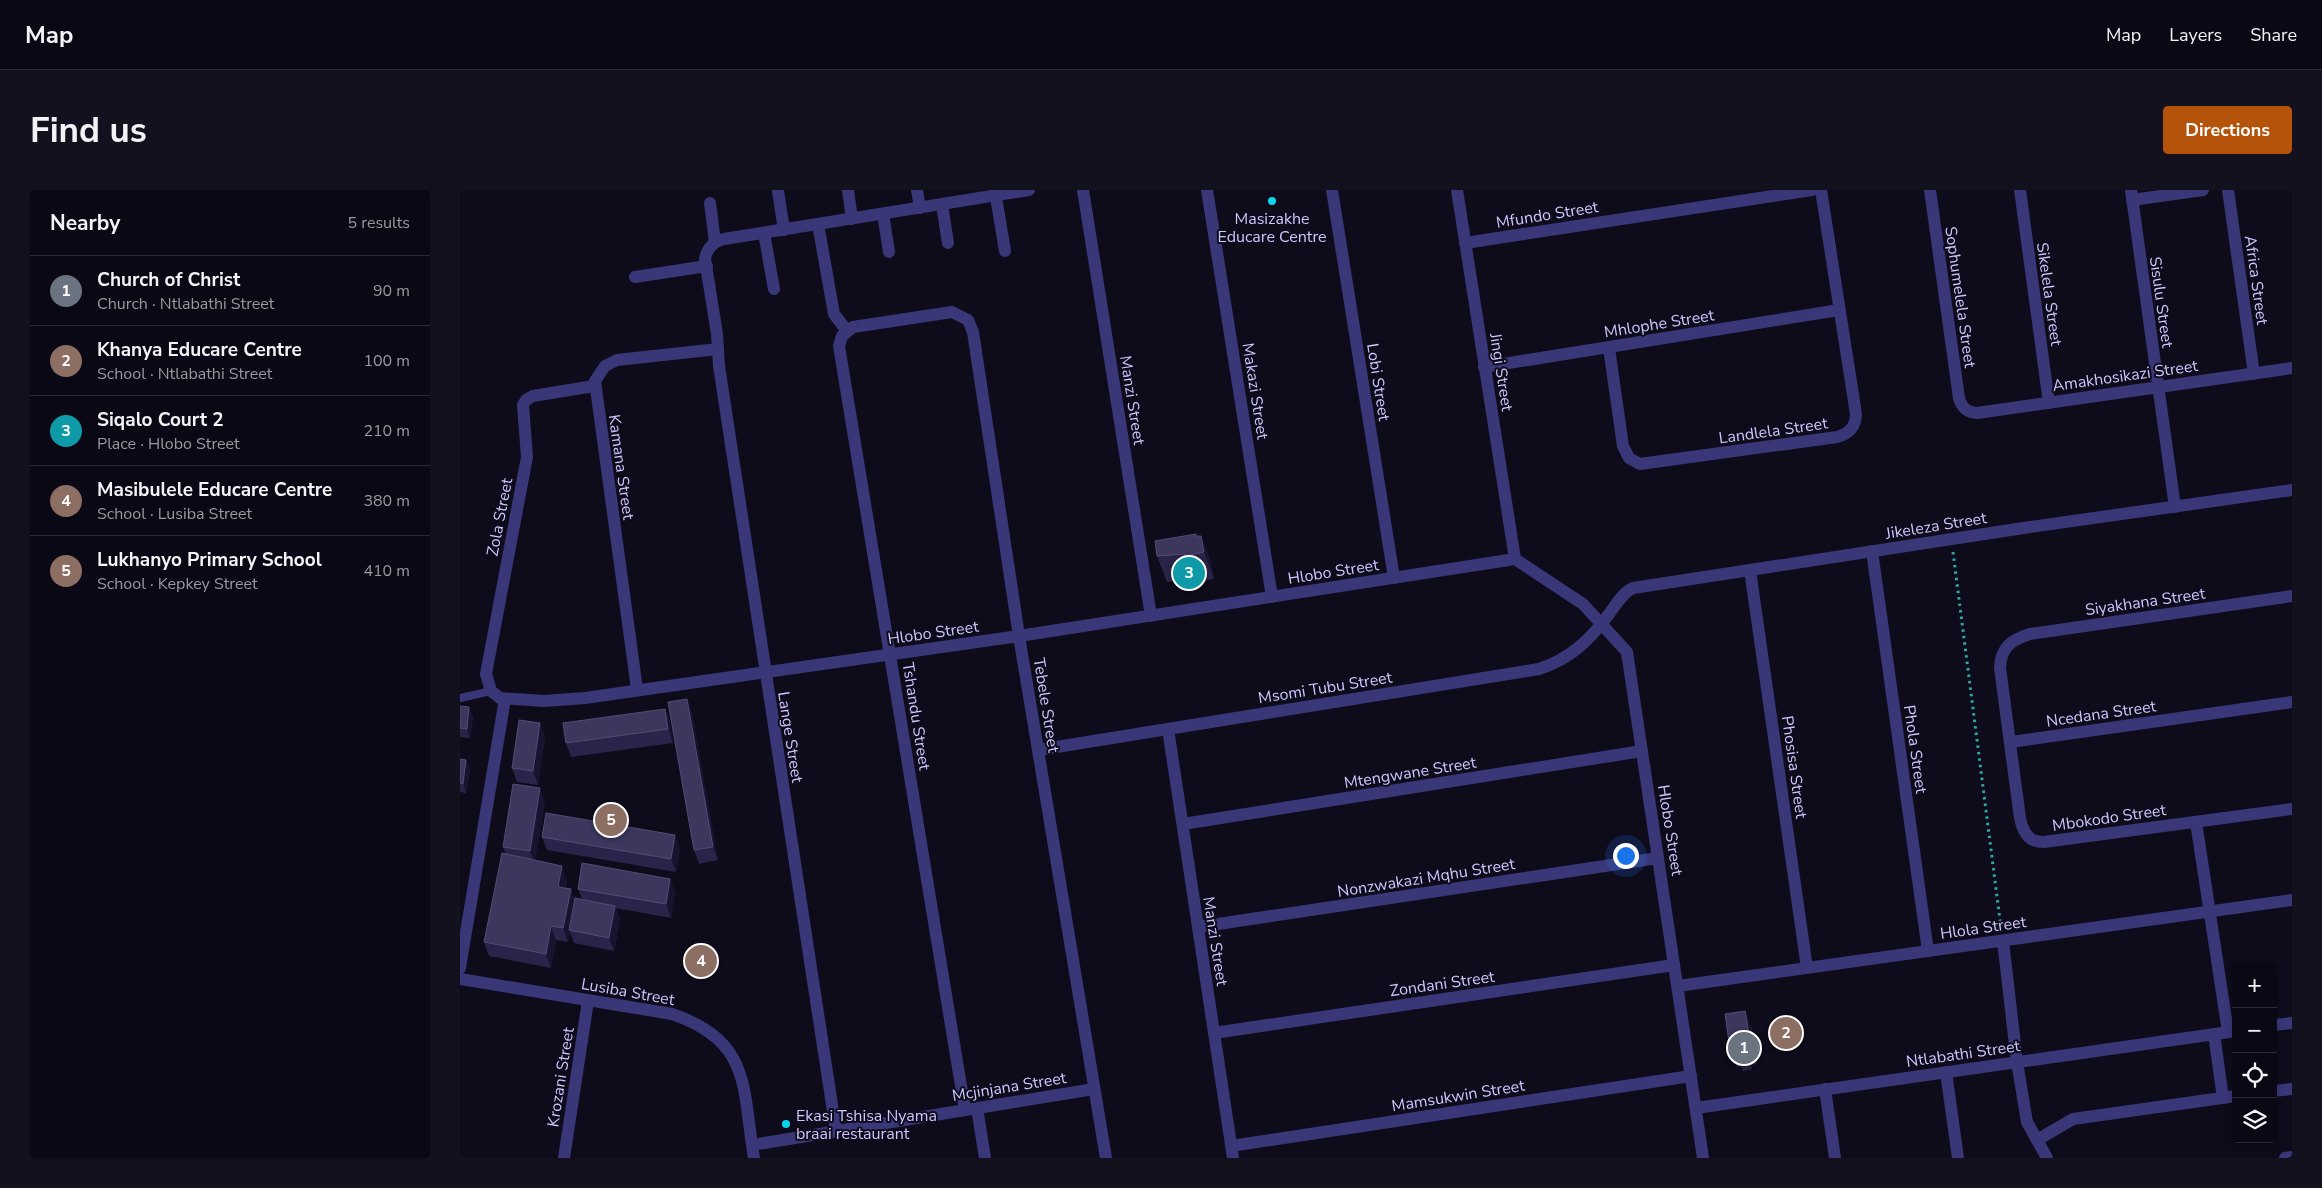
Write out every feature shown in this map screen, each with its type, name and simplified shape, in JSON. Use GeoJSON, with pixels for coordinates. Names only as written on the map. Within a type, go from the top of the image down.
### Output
{"type":"FeatureCollection","features":[{"type":"Feature","properties":{"kind":"street"},"geometry":{"type":"LineString","coordinates":[[848,190],[852,219]]}},
{"type":"Feature","properties":{"kind":"street"},"geometry":{"type":"LineString","coordinates":[[917,190],[920,208]]}},
{"type":"Feature","properties":{"kind":"street"},"geometry":{"type":"LineString","coordinates":[[635,277],[707,266],[706,253],[715,242],[1029,190]]}},
{"type":"Feature","properties":{"kind":"street","name":"Manzi Street"},"geometry":{"type":"LineString","coordinates":[[1083,190],[1150,616]]}},
{"type":"Feature","properties":{"kind":"street","name":"Makazi Street"},"geometry":{"type":"LineString","coordinates":[[1208,190],[1272,597]]}},
{"type":"Feature","properties":{"kind":"street","name":"Lobi Street"},"geometry":{"type":"LineString","coordinates":[[1332,190],[1394,578]]}},
{"type":"Feature","properties":{"kind":"street","name":"Jingi Street"},"geometry":{"type":"LineString","coordinates":[[1456,190],[1515,559]]}},
{"type":"Feature","properties":{"kind":"street","name":"Mfundo Street"},"geometry":{"type":"LineString","coordinates":[[1465,243],[1812,190]]}},
{"type":"Feature","properties":{"kind":"street","name":"Landlela Street"},"geometry":{"type":"LineString","coordinates":[[1609,348],[1623,446],[1629,458],[1640,464],[1837,437],[1851,429],[1856,414],[1821,190]]}},
{"type":"Feature","properties":{"kind":"street","name":"Sophumelela Street"},"geometry":{"type":"LineString","coordinates":[[1930,190],[1959,398],[1964,408]]}},
{"type":"Feature","properties":{"kind":"street","name":"Sikelela Street"},"geometry":{"type":"LineString","coordinates":[[2020,190],[2049,402]]}},
{"type":"Feature","properties":{"kind":"street"},"geometry":{"type":"LineString","coordinates":[[2131,195],[2203,190]]}},
{"type":"Feature","properties":{"kind":"street","name":"Africa Street"},"geometry":{"type":"LineString","coordinates":[[2228,190],[2254,374]]}},
{"type":"Feature","properties":{"kind":"street"},"geometry":{"type":"LineString","coordinates":[[778,191],[784,230]]}},
{"type":"Feature","properties":{"kind":"street"},"geometry":{"type":"LineString","coordinates":[[991,195],[1005,251]]}},
{"type":"Feature","properties":{"kind":"street","name":"Sisulu Street"},"geometry":{"type":"LineString","coordinates":[[2131,195],[2175,507]]}},
{"type":"Feature","properties":{"kind":"street"},"geometry":{"type":"LineString","coordinates":[[710,203],[715,242]]}},
{"type":"Feature","properties":{"kind":"street"},"geometry":{"type":"LineString","coordinates":[[942,205],[948,243]]}},
{"type":"Feature","properties":{"kind":"street"},"geometry":{"type":"LineString","coordinates":[[883,214],[889,252]]}},
{"type":"Feature","properties":{"kind":"street"},"geometry":{"type":"LineString","coordinates":[[818,224],[834,314],[847,331]]}},
{"type":"Feature","properties":{"kind":"street"},"geometry":{"type":"LineString","coordinates":[[764,233],[774,289]]}},
{"type":"Feature","properties":{"kind":"street","name":"Lange Street"},"geometry":{"type":"LineString","coordinates":[[707,266],[765,673],[836,1131]]}},
{"type":"Feature","properties":{"kind":"street","name":"Mhlophe Street"},"geometry":{"type":"LineString","coordinates":[[1484,367],[1839,310]]}},
{"type":"Feature","properties":{"kind":"street","name":"Tebele Street"},"geometry":{"type":"LineString","coordinates":[[847,331],[853,327],[952,312],[962,316],[972,326],[1019,636],[1106,1158]]}},
{"type":"Feature","properties":{"kind":"street","name":"Tshandu Street"},"geometry":{"type":"LineString","coordinates":[[847,331],[840,341],[840,352],[890,655],[971,1109],[985,1158]]}},
{"type":"Feature","properties":{"kind":"street"},"geometry":{"type":"LineString","coordinates":[[594,386],[600,371],[617,360],[718,349]]}},
{"type":"Feature","properties":{"kind":"street","name":"Amakhosikazi Street"},"geometry":{"type":"LineString","coordinates":[[1964,408],[1978,412],[2292,368]]}},
{"type":"Feature","properties":{"kind":"street","name":"Kamana Street"},"geometry":{"type":"LineString","coordinates":[[594,386],[638,689]]}},
{"type":"Feature","properties":{"kind":"street","name":"Zola Street"},"geometry":{"type":"LineString","coordinates":[[491,692],[486,674],[527,457],[523,405],[526,400],[533,396],[594,386]]}},
{"type":"Feature","properties":{"kind":"street","name":"Jikeleza Street"},"geometry":{"type":"LineString","coordinates":[[1602,624],[1625,593],[1633,588],[1951,539],[2292,490]]}},
{"type":"Feature","properties":{"kind":"street","name":"Phola Street"},"geometry":{"type":"LineString","coordinates":[[1872,551],[1928,951]]}},
{"type":"Feature","properties":{"kind":"street","name":"Hlobo Street"},"geometry":{"type":"LineString","coordinates":[[505,699],[564,700],[765,673],[1019,636],[1515,559],[1583,604],[1626,652],[1703,1158]]}},
{"type":"Feature","properties":{"kind":"street","name":"Phosisa Street"},"geometry":{"type":"LineString","coordinates":[[1750,570],[1807,968]]}},
{"type":"Feature","properties":{"kind":"street","name":"Siyakhana Street"},"geometry":{"type":"LineString","coordinates":[[2011,742],[2000,668],[2001,656],[2006,646],[2015,639],[2030,634],[2292,596]]}},
{"type":"Feature","properties":{"kind":"street","name":"Msomi Tubu Street"},"geometry":{"type":"LineString","coordinates":[[1038,750],[1539,669],[1554,664],[1577,651],[1602,624]]}},
{"type":"Feature","properties":{"kind":"street"},"geometry":{"type":"LineString","coordinates":[[460,968],[505,699],[491,692]]}},
{"type":"Feature","properties":{"kind":"street","name":"Ncedana Street"},"geometry":{"type":"LineString","coordinates":[[2011,742],[2292,702]]}},
{"type":"Feature","properties":{"kind":"street","name":"Manzi Street"},"geometry":{"type":"LineString","coordinates":[[1168,729],[1232,1152]]}},
{"type":"Feature","properties":{"kind":"street","name":"Mbokodo Street"},"geometry":{"type":"LineString","coordinates":[[2011,742],[2023,830],[2027,836],[2037,842],[2292,809]]}},
{"type":"Feature","properties":{"kind":"street","name":"Mtengwane Street"},"geometry":{"type":"LineString","coordinates":[[1182,824],[1642,751]]}},
{"type":"Feature","properties":{"kind":"street"},"geometry":{"type":"LineString","coordinates":[[2196,822],[2209,912],[2232,1031]]}},
{"type":"Feature","properties":{"kind":"street","name":"Nonzwakazi Mqhu Street"},"geometry":{"type":"LineString","coordinates":[[1198,927],[1658,858]]}},
{"type":"Feature","properties":{"kind":"street","name":"Hlola Street"},"geometry":{"type":"LineString","coordinates":[[1678,986],[2292,900]]}},
{"type":"Feature","properties":{"kind":"street"},"geometry":{"type":"LineString","coordinates":[[2003,941],[2017,1062],[2027,1122],[2047,1158]]}},
{"type":"Feature","properties":{"kind":"street","name":"Zondani Street"},"geometry":{"type":"LineString","coordinates":[[1214,1033],[1674,965]]}},
{"type":"Feature","properties":{"kind":"street","name":"Lusiba Street"},"geometry":{"type":"LineString","coordinates":[[460,979],[672,1014],[701,1027],[722,1043],[735,1059],[741,1072],[754,1158]]}},
{"type":"Feature","properties":{"kind":"street","name":"Krozani Street"},"geometry":{"type":"LineString","coordinates":[[564,1158],[588,1001]]}},
{"type":"Feature","properties":{"kind":"street"},"geometry":{"type":"LineString","coordinates":[[2277,1024],[2292,1022]]}},
{"type":"Feature","properties":{"kind":"street","name":"Ntlabathi Street"},"geometry":{"type":"LineString","coordinates":[[1696,1108],[2232,1031]]}},
{"type":"Feature","properties":{"kind":"street"},"geometry":{"type":"LineString","coordinates":[[2037,1140],[2073,1119],[2229,1097],[2214,1034]]}},
{"type":"Feature","properties":{"kind":"street"},"geometry":{"type":"LineString","coordinates":[[1946,1072],[1958,1158]]}},
{"type":"Feature","properties":{"kind":"street","name":"Mamsukwin Street"},"geometry":{"type":"LineString","coordinates":[[1232,1152],[1691,1076]]}},
{"type":"Feature","properties":{"kind":"street","name":"Mcjinjana Street"},"geometry":{"type":"LineString","coordinates":[[752,1144],[1094,1089]]}},
{"type":"Feature","properties":{"kind":"street"},"geometry":{"type":"LineString","coordinates":[[2277,1091],[2292,1089]]}},
{"type":"Feature","properties":{"kind":"street"},"geometry":{"type":"LineString","coordinates":[[1825,1090],[1835,1158]]}},
{"type":"Feature","properties":{"kind":"street"},"geometry":{"type":"LineString","coordinates":[[2285,1158],[2292,1157]]}},
{"type":"Feature","properties":{"kind":"lane"},"geometry":{"type":"LineString","coordinates":[[460,698],[491,692]]}},
{"type":"Feature","properties":{"kind":"path"},"geometry":{"type":"LineString","coordinates":[[1951,539],[2003,941]]}},
{"type":"Feature","properties":{"kind":"building"},"geometry":{"type":"Polygon","coordinates":[[[1196,534],[1196,536],[1201,536],[1204,552],[1185,556],[1185,554],[1157,556],[1155,541],[1196,534]]]}},
{"type":"Feature","properties":{"kind":"building"},"geometry":{"type":"Polygon","coordinates":[[[687,699],[713,847],[694,850],[668,702],[687,699]]]}},
{"type":"Feature","properties":{"kind":"building"},"geometry":{"type":"Polygon","coordinates":[[[460,706],[469,707],[467,729],[460,728],[460,706]]]}},
{"type":"Feature","properties":{"kind":"building"},"geometry":{"type":"Polygon","coordinates":[[[665,709],[668,729],[566,743],[563,723],[665,709]]]}},
{"type":"Feature","properties":{"kind":"building"},"geometry":{"type":"Polygon","coordinates":[[[519,720],[540,723],[533,771],[512,768],[519,720]]]}},
{"type":"Feature","properties":{"kind":"building"},"geometry":{"type":"Polygon","coordinates":[[[460,759],[466,760],[463,784],[460,783],[460,759]]]}},
{"type":"Feature","properties":{"kind":"building"},"geometry":{"type":"Polygon","coordinates":[[[513,784],[540,788],[530,851],[503,847],[513,784]]]}},
{"type":"Feature","properties":{"kind":"building"},"geometry":{"type":"Polygon","coordinates":[[[546,813],[675,835],[671,859],[542,837],[546,813]]]}},
{"type":"Feature","properties":{"kind":"building"},"geometry":{"type":"Polygon","coordinates":[[[502,853],[562,866],[558,887],[571,889],[563,928],[551,926],[546,954],[484,942],[502,853]]]}},
{"type":"Feature","properties":{"kind":"building"},"geometry":{"type":"Polygon","coordinates":[[[582,863],[670,879],[666,904],[578,889],[582,863]]]}},
{"type":"Feature","properties":{"kind":"building"},"geometry":{"type":"Polygon","coordinates":[[[575,898],[615,906],[609,938],[569,930],[575,898]]]}},
{"type":"Feature","properties":{"kind":"building"},"geometry":{"type":"Polygon","coordinates":[[[1745,1011],[1751,1046],[1744,1047],[1745,1051],[1736,1053],[1736,1048],[1730,1049],[1725,1014],[1745,1011]]]}},
{"type":"Feature","properties":{"kind":"place","name":"Masizakhe Educare Centre"},"geometry":{"type":"Point","coordinates":[1272,201]}},
{"type":"Feature","properties":{"kind":"place","name":"Siqalo Court 2"},"geometry":{"type":"Point","coordinates":[1189,573]}},
{"type":"Feature","properties":{"kind":"place","name":"Lukhanyo Primary School"},"geometry":{"type":"Point","coordinates":[611,820]}},
{"type":"Feature","properties":{"kind":"place","name":"Masibulele Educare Centre"},"geometry":{"type":"Point","coordinates":[701,961]}},
{"type":"Feature","properties":{"kind":"place","name":"Khanya Educare Centre"},"geometry":{"type":"Point","coordinates":[1786,1033]}},
{"type":"Feature","properties":{"kind":"place","name":"Church of Christ"},"geometry":{"type":"Point","coordinates":[1744,1048]}},
{"type":"Feature","properties":{"kind":"place","name":"Ekasi Tshisa Nyama braai restaurant"},"geometry":{"type":"Point","coordinates":[786,1124]}}]}
